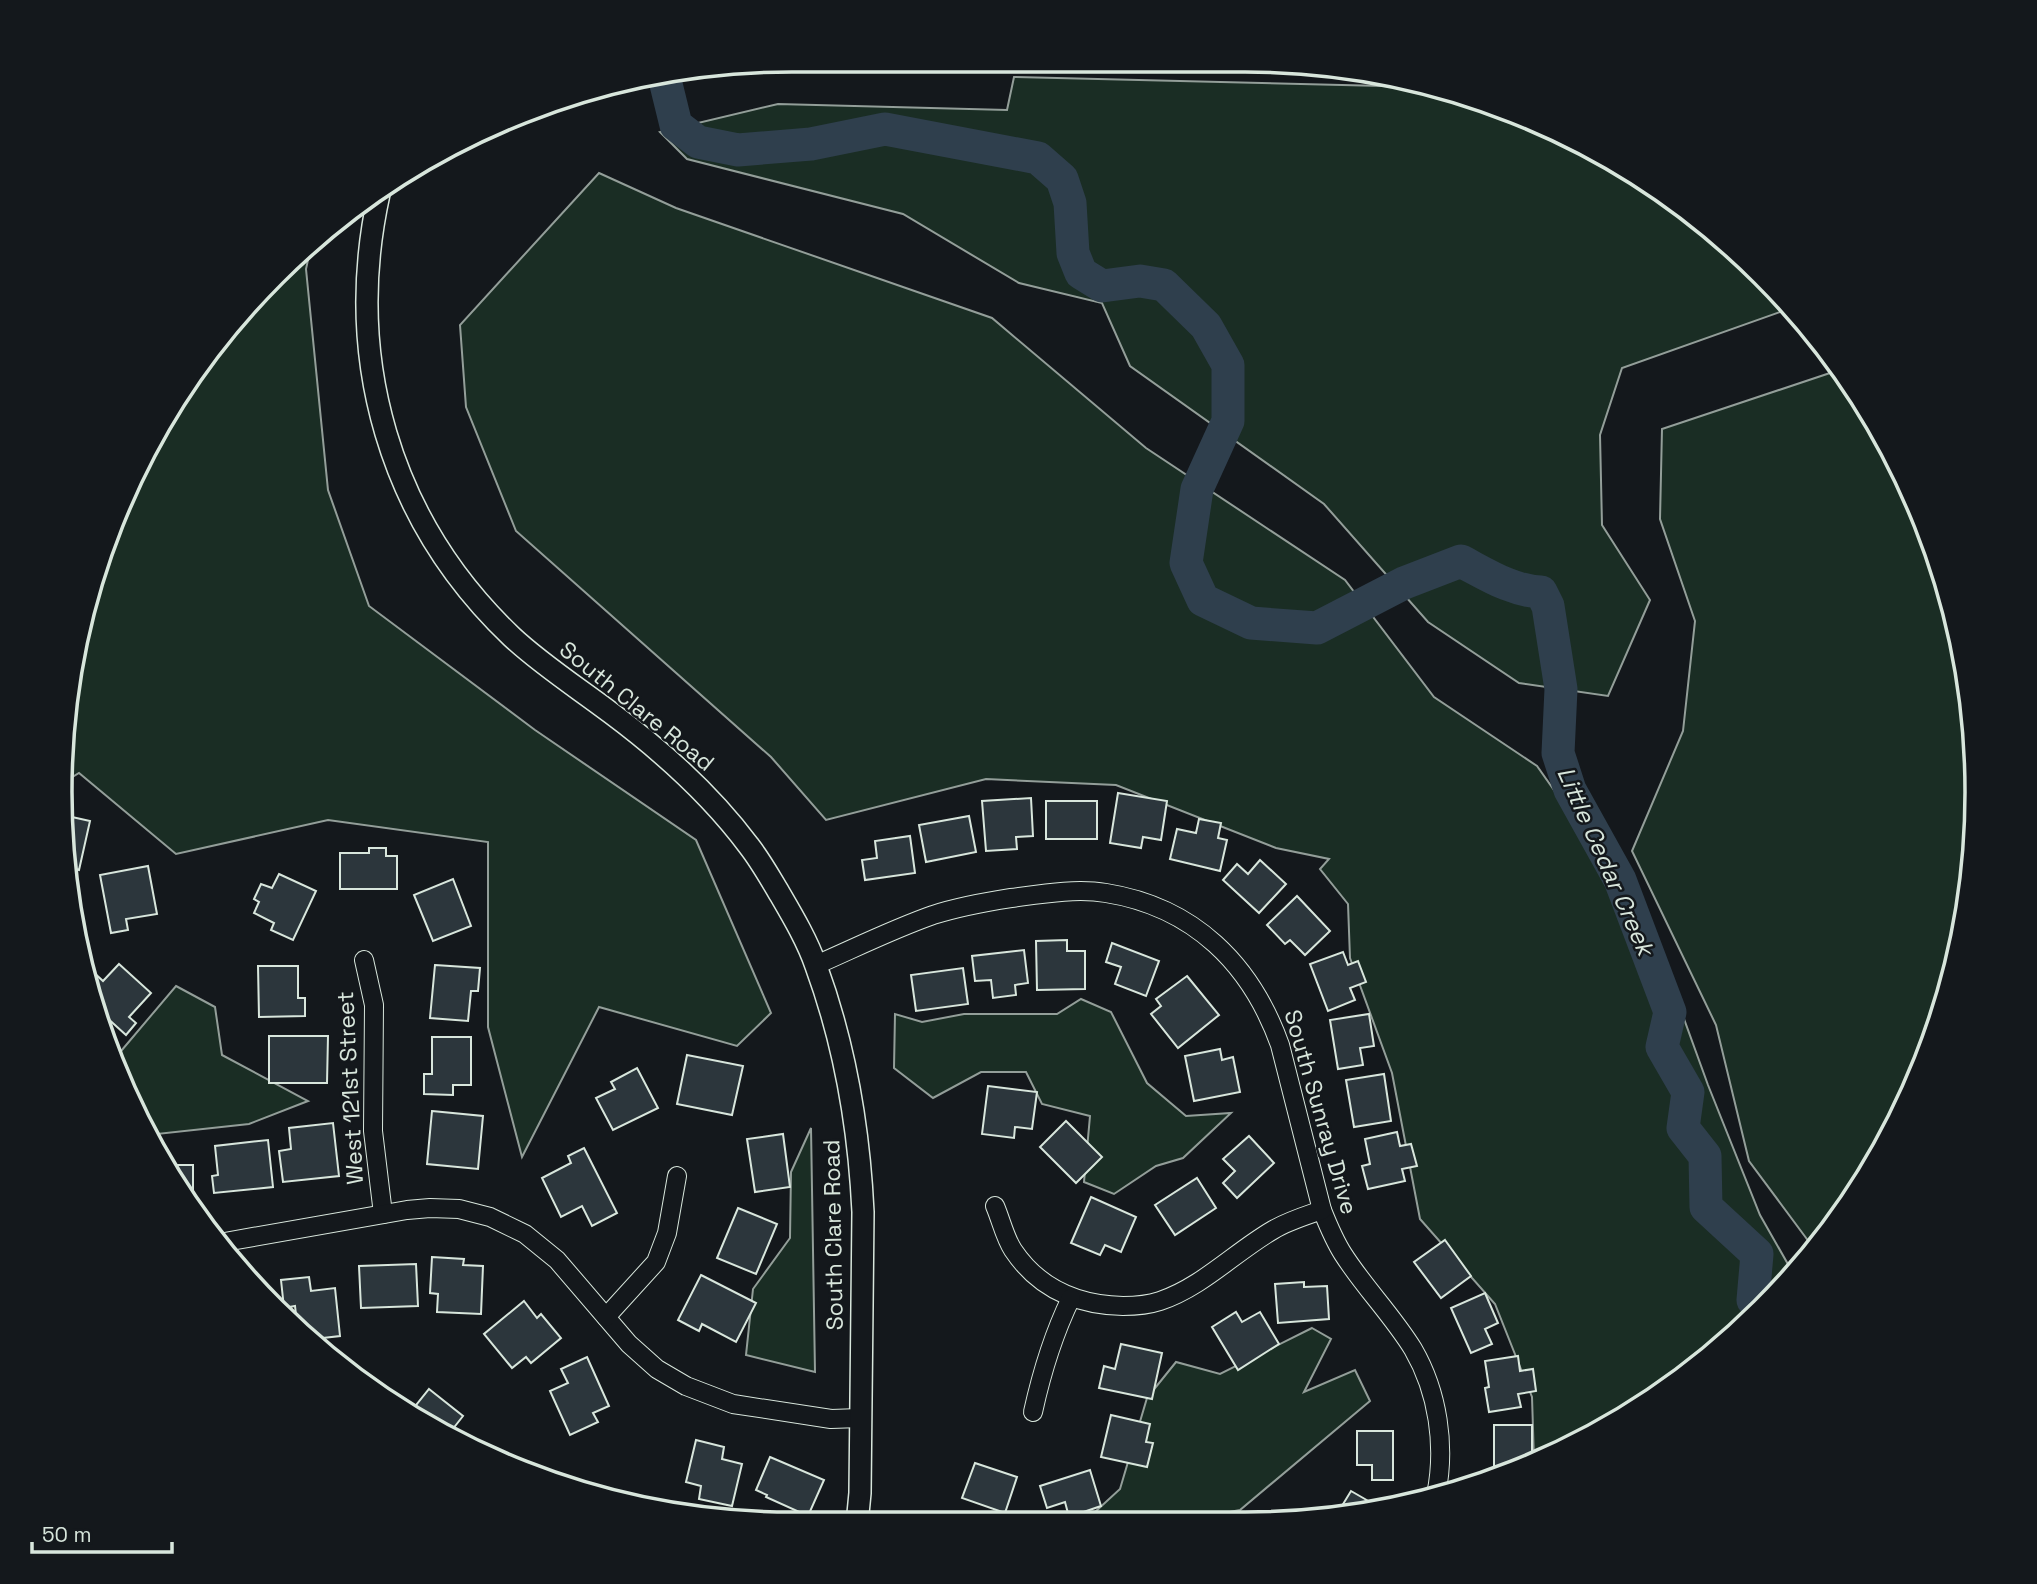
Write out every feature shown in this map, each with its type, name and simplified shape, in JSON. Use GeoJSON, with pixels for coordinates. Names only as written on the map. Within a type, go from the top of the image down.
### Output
{"type":"FeatureCollection","features":[{"type":"Feature","properties":{"kind":"street","name":"South Clare Road"},"geometry":{"type":"LineString","coordinates":[[377,204],[367,264],[366,301],[368,350],[374,391],[384,429],[414,506],[431,536],[458,576],[512,637],[651,745],[727,818],[751,848],[774,884],[794,918],[816,965],[842,1055],[857,1126],[863,1212],[858,1512]]}},
{"type":"Feature","properties":{"kind":"street","name":"South Sunray Drive"},"geometry":{"type":"LineString","coordinates":[[816,965],[934,915],[981,903],[1069,892],[1105,892],[1141,901],[1177,917],[1210,938],[1233,960],[1258,995],[1271,1020],[1280,1045],[1322,1210],[1343,1254],[1412,1349],[1428,1380],[1437,1413],[1441,1448],[1438,1486]]}},
{"type":"Feature","properties":{"kind":"street","name":"West 121st Street"},"geometry":{"type":"LineString","coordinates":[[364,960],[374,1005],[373,1131],[383,1214]]}},
{"type":"Feature","properties":{"kind":"street"},"geometry":{"type":"LineString","coordinates":[[606,1317],[656,1262],[667,1233],[677,1176]]}},
{"type":"Feature","properties":{"kind":"street"},"geometry":{"type":"LineString","coordinates":[[995,1206],[1012,1249],[1028,1269],[1045,1283],[1071,1298],[1099,1305],[1132,1306],[1159,1301],[1188,1287],[1273,1229],[1322,1210]]}},
{"type":"Feature","properties":{"kind":"street","name":"West 121st Street"},"geometry":{"type":"LineString","coordinates":[[230,1241],[430,1208],[459,1209],[491,1217],[525,1234],[557,1260],[629,1344],[657,1369],[685,1386],[733,1404],[831,1419],[860,1418]]}},
{"type":"Feature","properties":{"kind":"street"},"geometry":{"type":"LineString","coordinates":[[1033,1412],[1055,1331],[1071,1298]]}},
{"type":"Feature","properties":{"kind":"green space"},"geometry":{"type":"Polygon","coordinates":[[[1014,77],[1386,86],[1431,96],[1521,127],[1605,168],[1683,221],[1720,250],[1754,283],[1782,311],[1622,368],[1600,435],[1602,525],[1650,600],[1608,696],[1519,683],[1428,622],[1324,504],[1130,366],[1102,303],[1019,283],[903,214],[687,159],[660,132],[778,104],[1007,110],[1014,77]]]}},
{"type":"Feature","properties":{"kind":"green space"},"geometry":{"type":"Polygon","coordinates":[[[599,173],[676,208],[992,318],[1146,448],[1345,580],[1434,697],[1537,766],[1651,928],[1708,1085],[1760,1215],[1788,1265],[1720,1334],[1645,1391],[1605,1416],[1534,1451],[1532,1397],[1495,1304],[1420,1219],[1392,1073],[1350,958],[1348,904],[1320,869],[1329,859],[1276,848],[1116,785],[986,779],[826,820],[771,757],[516,531],[466,407],[460,325],[599,173]]]}},
{"type":"Feature","properties":{"kind":"green space"},"geometry":{"type":"Polygon","coordinates":[[[308,258],[306,269],[328,490],[369,606],[535,730],[696,840],[771,1013],[737,1046],[599,1007],[522,1157],[488,1027],[488,842],[328,820],[176,854],[79,773],[72,777],[73,745],[78,698],[96,606],[110,560],[146,473],[193,392],[221,354],[250,317],[308,258]]]}},
{"type":"Feature","properties":{"kind":"green space"},"geometry":{"type":"Polygon","coordinates":[[[1830,373],[1869,432],[1910,516],[1941,606],[1951,651],[1964,745],[1964,839],[1959,886],[1941,978],[1927,1024],[1891,1111],[1844,1192],[1808,1240],[1749,1161],[1716,1025],[1632,851],[1683,731],[1695,621],[1660,519],[1662,429],[1830,373]]]}},
{"type":"Feature","properties":{"kind":"green space"},"geometry":{"type":"Polygon","coordinates":[[[176,986],[215,1007],[222,1055],[308,1101],[249,1124],[158,1134],[121,1052],[176,986]]]}},
{"type":"Feature","properties":{"kind":"green space"},"geometry":{"type":"Polygon","coordinates":[[[1081,999],[1111,1012],[1147,1083],[1186,1116],[1231,1113],[1183,1158],[1156,1166],[1114,1194],[1084,1182],[1090,1116],[1042,1104],[1026,1072],[981,1072],[933,1098],[894,1068],[895,1014],[922,1022],[964,1014],[1057,1014],[1081,999]]]}},
{"type":"Feature","properties":{"kind":"green space"},"geometry":{"type":"Polygon","coordinates":[[[811,1128],[815,1372],[746,1355],[753,1289],[790,1238],[791,1172],[811,1128]]]}},
{"type":"Feature","properties":{"kind":"green space"},"geometry":{"type":"Polygon","coordinates":[[[1312,1328],[1331,1339],[1304,1392],[1355,1370],[1370,1401],[1240,1510],[1095,1512],[1120,1489],[1147,1398],[1176,1362],[1220,1374],[1312,1328]]]}},
{"type":"Feature","properties":{"kind":"building"},"geometry":{"type":"Polygon","coordinates":[[[1118,793],[1167,801],[1161,840],[1143,837],[1141,848],[1110,843],[1118,793]]]}},
{"type":"Feature","properties":{"kind":"building"},"geometry":{"type":"Polygon","coordinates":[[[1031,798],[1033,836],[1016,837],[1017,849],[986,851],[982,801],[1031,798]]]}},
{"type":"Feature","properties":{"kind":"building"},"geometry":{"type":"Polygon","coordinates":[[[1046,801],[1097,801],[1097,839],[1046,839],[1046,801]]]}},
{"type":"Feature","properties":{"kind":"building"},"geometry":{"type":"Polygon","coordinates":[[[969,816],[976,852],[926,862],[919,825],[969,816]]]}},
{"type":"Feature","properties":{"kind":"building"},"geometry":{"type":"Polygon","coordinates":[[[73,817],[90,821],[79,870],[76,869],[73,817]]]}},
{"type":"Feature","properties":{"kind":"building"},"geometry":{"type":"Polygon","coordinates":[[[1199,819],[1221,823],[1218,838],[1227,840],[1220,871],[1170,859],[1177,829],[1196,833],[1199,819]]]}},
{"type":"Feature","properties":{"kind":"building"},"geometry":{"type":"Polygon","coordinates":[[[910,836],[915,873],[865,880],[862,860],[877,858],[875,841],[910,836]]]}},
{"type":"Feature","properties":{"kind":"building"},"geometry":{"type":"Polygon","coordinates":[[[369,848],[386,848],[386,856],[397,856],[397,889],[340,889],[340,853],[369,853],[369,848]]]}},
{"type":"Feature","properties":{"kind":"building"},"geometry":{"type":"Polygon","coordinates":[[[1260,860],[1286,884],[1259,913],[1223,880],[1237,864],[1248,874],[1260,860]]]}},
{"type":"Feature","properties":{"kind":"building"},"geometry":{"type":"Polygon","coordinates":[[[148,866],[157,914],[126,919],[128,930],[111,933],[100,875],[148,866]]]}},
{"type":"Feature","properties":{"kind":"building"},"geometry":{"type":"Polygon","coordinates":[[[279,874],[316,891],[293,940],[271,930],[274,923],[254,913],[259,902],[254,899],[261,884],[272,888],[279,874]]]}},
{"type":"Feature","properties":{"kind":"building"},"geometry":{"type":"Polygon","coordinates":[[[453,879],[471,926],[433,941],[414,895],[453,879]]]}},
{"type":"Feature","properties":{"kind":"building"},"geometry":{"type":"Polygon","coordinates":[[[1297,896],[1330,931],[1305,955],[1290,940],[1285,944],[1267,925],[1297,896]]]}},
{"type":"Feature","properties":{"kind":"building"},"geometry":{"type":"Polygon","coordinates":[[[1067,940],[1067,951],[1085,951],[1085,989],[1037,990],[1036,941],[1067,940]]]}},
{"type":"Feature","properties":{"kind":"building"},"geometry":{"type":"Polygon","coordinates":[[[1112,943],[1159,961],[1146,996],[1115,984],[1121,967],[1106,962],[1112,943]]]}},
{"type":"Feature","properties":{"kind":"building"},"geometry":{"type":"Polygon","coordinates":[[[1024,950],[1028,983],[1015,985],[1016,995],[993,998],[991,980],[975,981],[972,956],[1024,950]]]}},
{"type":"Feature","properties":{"kind":"building"},"geometry":{"type":"Polygon","coordinates":[[[1343,952],[1348,965],[1358,961],[1366,982],[1350,988],[1355,1000],[1328,1011],[1310,964],[1343,952]]]}},
{"type":"Feature","properties":{"kind":"building"},"geometry":{"type":"Polygon","coordinates":[[[119,964],[151,993],[129,1017],[136,1023],[126,1035],[109,1019],[95,974],[103,981],[119,964]]]}},
{"type":"Feature","properties":{"kind":"building"},"geometry":{"type":"Polygon","coordinates":[[[435,965],[480,968],[478,991],[471,991],[468,1021],[430,1018],[435,965]]]}},
{"type":"Feature","properties":{"kind":"building"},"geometry":{"type":"Polygon","coordinates":[[[258,966],[298,966],[298,998],[305,998],[305,1016],[259,1017],[258,966]]]}},
{"type":"Feature","properties":{"kind":"building"},"geometry":{"type":"Polygon","coordinates":[[[963,968],[968,1004],[916,1011],[911,975],[963,968]]]}},
{"type":"Feature","properties":{"kind":"building"},"geometry":{"type":"Polygon","coordinates":[[[1187,976],[1219,1015],[1178,1048],[1151,1014],[1161,1006],[1156,999],[1187,976]]]}},
{"type":"Feature","properties":{"kind":"building"},"geometry":{"type":"Polygon","coordinates":[[[1369,1014],[1374,1046],[1360,1048],[1363,1065],[1338,1069],[1330,1020],[1369,1014]]]}},
{"type":"Feature","properties":{"kind":"building"},"geometry":{"type":"Polygon","coordinates":[[[269,1036],[328,1036],[327,1083],[269,1083],[269,1036]]]}},
{"type":"Feature","properties":{"kind":"building"},"geometry":{"type":"Polygon","coordinates":[[[432,1037],[471,1037],[471,1085],[453,1085],[453,1095],[424,1094],[424,1074],[432,1074],[432,1037]]]}},
{"type":"Feature","properties":{"kind":"building"},"geometry":{"type":"Polygon","coordinates":[[[1220,1049],[1222,1060],[1233,1057],[1240,1092],[1194,1101],[1185,1056],[1220,1049]]]}},
{"type":"Feature","properties":{"kind":"building"},"geometry":{"type":"Polygon","coordinates":[[[687,1055],[743,1066],[732,1115],[677,1104],[687,1055]]]}},
{"type":"Feature","properties":{"kind":"building"},"geometry":{"type":"Polygon","coordinates":[[[637,1068],[658,1108],[613,1130],[596,1098],[615,1089],[611,1082],[637,1068]]]}},
{"type":"Feature","properties":{"kind":"building"},"geometry":{"type":"Polygon","coordinates":[[[1384,1074],[1391,1121],[1354,1127],[1346,1080],[1384,1074]]]}},
{"type":"Feature","properties":{"kind":"building"},"geometry":{"type":"Polygon","coordinates":[[[988,1086],[1037,1092],[1032,1129],[1015,1127],[1014,1138],[982,1134],[988,1086]]]}},
{"type":"Feature","properties":{"kind":"building"},"geometry":{"type":"Polygon","coordinates":[[[432,1111],[483,1116],[478,1169],[427,1164],[432,1111]]]}},
{"type":"Feature","properties":{"kind":"building"},"geometry":{"type":"Polygon","coordinates":[[[1066,1121],[1102,1157],[1076,1183],[1040,1147],[1066,1121]]]}},
{"type":"Feature","properties":{"kind":"building"},"geometry":{"type":"Polygon","coordinates":[[[333,1123],[339,1176],[283,1182],[279,1151],[291,1149],[289,1128],[333,1123]]]}},
{"type":"Feature","properties":{"kind":"building"},"geometry":{"type":"Polygon","coordinates":[[[1397,1132],[1400,1146],[1411,1144],[1417,1166],[1402,1169],[1405,1181],[1368,1189],[1362,1166],[1370,1164],[1365,1139],[1397,1132]]]}},
{"type":"Feature","properties":{"kind":"building"},"geometry":{"type":"Polygon","coordinates":[[[783,1134],[790,1187],[755,1192],[747,1139],[783,1134]]]}},
{"type":"Feature","properties":{"kind":"building"},"geometry":{"type":"Polygon","coordinates":[[[1249,1136],[1274,1163],[1237,1198],[1223,1183],[1235,1171],[1223,1159],[1249,1136]]]}},
{"type":"Feature","properties":{"kind":"building"},"geometry":{"type":"Polygon","coordinates":[[[268,1140],[273,1187],[214,1193],[212,1176],[218,1175],[215,1146],[268,1140]]]}},
{"type":"Feature","properties":{"kind":"building"},"geometry":{"type":"Polygon","coordinates":[[[584,1148],[617,1213],[592,1226],[582,1206],[561,1217],[542,1178],[571,1163],[568,1156],[584,1148]]]}},
{"type":"Feature","properties":{"kind":"building"},"geometry":{"type":"Polygon","coordinates":[[[176,1165],[193,1165],[193,1192],[176,1165]]]}},
{"type":"Feature","properties":{"kind":"building"},"geometry":{"type":"Polygon","coordinates":[[[1197,1178],[1216,1208],[1175,1235],[1155,1205],[1197,1178]]]}},
{"type":"Feature","properties":{"kind":"building"},"geometry":{"type":"Polygon","coordinates":[[[1091,1197],[1136,1217],[1121,1252],[1105,1245],[1100,1255],[1071,1243],[1091,1197]]]}},
{"type":"Feature","properties":{"kind":"building"},"geometry":{"type":"Polygon","coordinates":[[[738,1208],[777,1224],[756,1274],[717,1258],[738,1208]]]}},
{"type":"Feature","properties":{"kind":"building"},"geometry":{"type":"Polygon","coordinates":[[[1445,1240],[1471,1276],[1441,1298],[1414,1262],[1445,1240]]]}},
{"type":"Feature","properties":{"kind":"building"},"geometry":{"type":"Polygon","coordinates":[[[432,1257],[464,1259],[463,1265],[483,1266],[481,1314],[437,1312],[438,1294],[430,1293],[432,1257]]]}},
{"type":"Feature","properties":{"kind":"building"},"geometry":{"type":"Polygon","coordinates":[[[416,1264],[418,1306],[361,1308],[359,1266],[416,1264]]]}},
{"type":"Feature","properties":{"kind":"building"},"geometry":{"type":"Polygon","coordinates":[[[701,1275],[756,1303],[736,1342],[702,1324],[699,1331],[678,1320],[701,1275]]]}},
{"type":"Feature","properties":{"kind":"building"},"geometry":{"type":"Polygon","coordinates":[[[309,1277],[311,1291],[335,1288],[340,1336],[322,1338],[317,1334],[296,1313],[295,1306],[289,1307],[283,1301],[281,1280],[309,1277]]]}},
{"type":"Feature","properties":{"kind":"building"},"geometry":{"type":"Polygon","coordinates":[[[1304,1282],[1304,1287],[1327,1286],[1329,1319],[1278,1323],[1275,1284],[1304,1282]]]}},
{"type":"Feature","properties":{"kind":"building"},"geometry":{"type":"Polygon","coordinates":[[[1485,1293],[1498,1323],[1485,1329],[1492,1344],[1471,1353],[1451,1308],[1485,1293]]]}},
{"type":"Feature","properties":{"kind":"building"},"geometry":{"type":"Polygon","coordinates":[[[524,1301],[537,1318],[541,1314],[561,1338],[531,1363],[526,1357],[512,1368],[484,1334],[524,1301]]]}},
{"type":"Feature","properties":{"kind":"building"},"geometry":{"type":"Polygon","coordinates":[[[1236,1312],[1242,1322],[1260,1312],[1279,1344],[1238,1370],[1212,1327],[1236,1312]]]}},
{"type":"Feature","properties":{"kind":"building"},"geometry":{"type":"Polygon","coordinates":[[[1121,1344],[1162,1353],[1152,1399],[1099,1388],[1104,1366],[1115,1369],[1121,1344]]]}},
{"type":"Feature","properties":{"kind":"building"},"geometry":{"type":"Polygon","coordinates":[[[1518,1356],[1520,1371],[1533,1369],[1536,1391],[1518,1394],[1521,1407],[1489,1412],[1485,1388],[1489,1387],[1485,1361],[1518,1356]]]}},
{"type":"Feature","properties":{"kind":"building"},"geometry":{"type":"Polygon","coordinates":[[[587,1357],[609,1406],[593,1413],[598,1422],[570,1435],[550,1391],[568,1383],[561,1369],[587,1357]]]}},
{"type":"Feature","properties":{"kind":"building"},"geometry":{"type":"Polygon","coordinates":[[[429,1389],[463,1416],[454,1428],[416,1406],[429,1389]]]}},
{"type":"Feature","properties":{"kind":"building"},"geometry":{"type":"Polygon","coordinates":[[[1111,1415],[1150,1424],[1146,1442],[1153,1443],[1147,1467],[1101,1457],[1111,1415]]]}},
{"type":"Feature","properties":{"kind":"building"},"geometry":{"type":"Polygon","coordinates":[[[1494,1425],[1532,1425],[1532,1452],[1494,1467],[1494,1425]]]}},
{"type":"Feature","properties":{"kind":"building"},"geometry":{"type":"Polygon","coordinates":[[[1357,1431],[1393,1431],[1393,1480],[1372,1480],[1372,1465],[1357,1465],[1357,1431]]]}},
{"type":"Feature","properties":{"kind":"building"},"geometry":{"type":"Polygon","coordinates":[[[696,1440],[724,1447],[722,1459],[742,1464],[732,1506],[699,1499],[701,1486],[686,1482],[696,1440]]]}},
{"type":"Feature","properties":{"kind":"building"},"geometry":{"type":"Polygon","coordinates":[[[770,1457],[824,1480],[810,1512],[799,1512],[756,1490],[770,1457]]]}},
{"type":"Feature","properties":{"kind":"building"},"geometry":{"type":"Polygon","coordinates":[[[975,1463],[1017,1477],[1005,1512],[962,1498],[975,1463]]]}},
{"type":"Feature","properties":{"kind":"building"},"geometry":{"type":"Polygon","coordinates":[[[1090,1470],[1101,1506],[1084,1512],[1068,1512],[1065,1502],[1047,1508],[1040,1486],[1090,1470]]]}},
{"type":"Feature","properties":{"kind":"building"},"geometry":{"type":"Polygon","coordinates":[[[1351,1491],[1368,1501],[1342,1505],[1351,1491]]]}},
{"type":"Feature","properties":{"kind":"waterway","name":"Little Cedar Creek"},"geometry":{"type":"LineString","coordinates":[[666,83],[676,125],[698,142],[738,150],[811,144],[885,129],[1038,158],[1062,179],[1070,203],[1073,253],[1081,273],[1102,286],[1140,281],[1164,285],[1206,326],[1228,365],[1228,421],[1197,489],[1186,563],[1203,600],[1251,623],[1317,628],[1404,583],[1461,561],[1520,589],[1541,592],[1548,606],[1561,689],[1558,753],[1570,790],[1620,880],[1670,1012],[1662,1047],[1688,1092],[1683,1128],[1705,1156],[1706,1207],[1757,1254],[1754,1301]]}}]}
